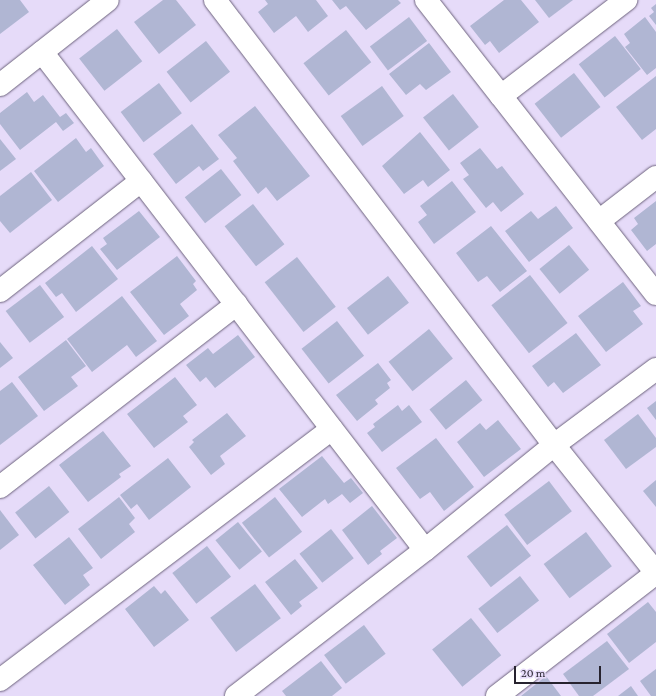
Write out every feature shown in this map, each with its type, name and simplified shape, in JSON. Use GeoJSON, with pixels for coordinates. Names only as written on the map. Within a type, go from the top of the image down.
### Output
{"type":"FeatureCollection","features":[{"type":"Feature","properties":{"kind":"street"},"geometry":{"type":"LineString","coordinates":[[0,85],[108,0]]}},
{"type":"Feature","properties":{"kind":"street"},"geometry":{"type":"LineString","coordinates":[[214,0],[554,445],[656,573],[498,696]]}},
{"type":"Feature","properties":{"kind":"street"},"geometry":{"type":"LineString","coordinates":[[426,0],[656,294]]}},
{"type":"Feature","properties":{"kind":"street"},"geometry":{"type":"LineString","coordinates":[[501,96],[626,0]]}},
{"type":"Feature","properties":{"kind":"street"},"geometry":{"type":"LineString","coordinates":[[42,52],[425,550]]}},
{"type":"Feature","properties":{"kind":"street"},"geometry":{"type":"LineString","coordinates":[[599,221],[656,177]]}},
{"type":"Feature","properties":{"kind":"street"},"geometry":{"type":"LineString","coordinates":[[0,291],[141,181]]}},
{"type":"Feature","properties":{"kind":"street"},"geometry":{"type":"LineString","coordinates":[[0,487],[237,304]]}},
{"type":"Feature","properties":{"kind":"street"},"geometry":{"type":"LineString","coordinates":[[236,696],[425,550],[554,445],[656,369]]}},
{"type":"Feature","properties":{"kind":"street"},"geometry":{"type":"LineString","coordinates":[[0,680],[332,429]]}},
{"type":"Feature","properties":{"kind":"building"},"geometry":{"type":"Polygon","coordinates":[[[0,0],[20,0],[29,12],[0,34],[0,0]]]}},
{"type":"Feature","properties":{"kind":"building"},"geometry":{"type":"Polygon","coordinates":[[[163,0],[176,0],[196,25],[159,54],[134,22],[163,0]]]}},
{"type":"Feature","properties":{"kind":"building"},"geometry":{"type":"Polygon","coordinates":[[[265,0],[316,0],[328,16],[308,32],[296,16],[274,33],[258,12],[268,4],[265,0]]]}},
{"type":"Feature","properties":{"kind":"building"},"geometry":{"type":"Polygon","coordinates":[[[332,0],[398,0],[401,3],[366,30],[346,6],[340,10],[332,0]]]}},
{"type":"Feature","properties":{"kind":"building"},"geometry":{"type":"Polygon","coordinates":[[[504,0],[521,0],[539,22],[499,53],[490,41],[485,45],[470,26],[504,0]]]}},
{"type":"Feature","properties":{"kind":"building"},"geometry":{"type":"Polygon","coordinates":[[[535,0],[573,0],[549,18],[535,0]]]}},
{"type":"Feature","properties":{"kind":"building"},"geometry":{"type":"Polygon","coordinates":[[[656,4],[656,25],[649,16],[654,12],[651,8],[656,4]]]}},
{"type":"Feature","properties":{"kind":"building"},"geometry":{"type":"Polygon","coordinates":[[[409,17],[427,41],[388,70],[370,46],[409,17]]]}},
{"type":"Feature","properties":{"kind":"building"},"geometry":{"type":"Polygon","coordinates":[[[645,17],[656,32],[656,68],[647,75],[625,47],[630,43],[624,34],[645,17]]]}},
{"type":"Feature","properties":{"kind":"building"},"geometry":{"type":"Polygon","coordinates":[[[117,29],[142,61],[104,91],[79,59],[117,29]]]}},
{"type":"Feature","properties":{"kind":"building"},"geometry":{"type":"Polygon","coordinates":[[[346,30],[371,62],[329,96],[303,63],[346,30]]]}},
{"type":"Feature","properties":{"kind":"building"},"geometry":{"type":"Polygon","coordinates":[[[615,36],[641,69],[605,97],[579,64],[615,36]]]}},
{"type":"Feature","properties":{"kind":"building"},"geometry":{"type":"Polygon","coordinates":[[[206,41],[230,72],[191,103],[167,72],[206,41]]]}},
{"type":"Feature","properties":{"kind":"building"},"geometry":{"type":"Polygon","coordinates":[[[429,43],[451,72],[426,90],[420,84],[406,95],[389,74],[429,43]]]}},
{"type":"Feature","properties":{"kind":"building"},"geometry":{"type":"Polygon","coordinates":[[[574,73],[600,107],[561,138],[535,104],[574,73]]]}},
{"type":"Feature","properties":{"kind":"building"},"geometry":{"type":"Polygon","coordinates":[[[656,76],[656,129],[642,140],[616,107],[656,76]]]}},
{"type":"Feature","properties":{"kind":"building"},"geometry":{"type":"Polygon","coordinates":[[[159,83],[182,113],[144,142],[121,112],[159,83]]]}},
{"type":"Feature","properties":{"kind":"building"},"geometry":{"type":"Polygon","coordinates":[[[382,86],[404,116],[362,146],[341,116],[382,86]]]}},
{"type":"Feature","properties":{"kind":"building"},"geometry":{"type":"Polygon","coordinates":[[[27,92],[34,102],[43,95],[60,117],[66,113],[74,123],[63,131],[56,122],[20,150],[0,124],[0,113],[27,92]]]}},
{"type":"Feature","properties":{"kind":"building"},"geometry":{"type":"Polygon","coordinates":[[[453,94],[479,127],[449,150],[423,117],[453,94]]]}},
{"type":"Feature","properties":{"kind":"building"},"geometry":{"type":"Polygon","coordinates":[[[255,106],[310,176],[277,201],[266,187],[258,194],[233,161],[237,158],[218,135],[255,106]]]}},
{"type":"Feature","properties":{"kind":"building"},"geometry":{"type":"Polygon","coordinates":[[[192,124],[219,159],[203,171],[199,166],[176,184],[153,154],[192,124]]]}},
{"type":"Feature","properties":{"kind":"building"},"geometry":{"type":"Polygon","coordinates":[[[420,132],[450,170],[428,187],[423,180],[404,194],[382,166],[420,132]]]}},
{"type":"Feature","properties":{"kind":"building"},"geometry":{"type":"Polygon","coordinates":[[[76,138],[86,152],[91,148],[104,166],[58,202],[34,171],[76,138]]]}},
{"type":"Feature","properties":{"kind":"building"},"geometry":{"type":"Polygon","coordinates":[[[0,139],[16,159],[0,171],[0,139]]]}},
{"type":"Feature","properties":{"kind":"building"},"geometry":{"type":"Polygon","coordinates":[[[480,148],[497,169],[502,166],[524,194],[501,212],[493,202],[486,208],[463,179],[469,175],[460,163],[480,148]]]}},
{"type":"Feature","properties":{"kind":"building"},"geometry":{"type":"Polygon","coordinates":[[[221,169],[241,195],[205,223],[185,197],[221,169]]]}},
{"type":"Feature","properties":{"kind":"building"},"geometry":{"type":"Polygon","coordinates":[[[31,172],[52,200],[10,233],[0,221],[0,196],[31,172]]]}},
{"type":"Feature","properties":{"kind":"building"},"geometry":{"type":"Polygon","coordinates":[[[452,181],[476,212],[434,244],[418,222],[427,215],[420,206],[452,181]]]}},
{"type":"Feature","properties":{"kind":"building"},"geometry":{"type":"Polygon","coordinates":[[[656,201],[656,244],[647,251],[631,230],[638,224],[634,218],[656,201]]]}},
{"type":"Feature","properties":{"kind":"building"},"geometry":{"type":"Polygon","coordinates":[[[253,204],[284,244],[256,266],[225,226],[253,204]]]}},
{"type":"Feature","properties":{"kind":"building"},"geometry":{"type":"Polygon","coordinates":[[[556,206],[573,228],[529,262],[505,231],[531,211],[538,219],[556,206]]]}},
{"type":"Feature","properties":{"kind":"building"},"geometry":{"type":"Polygon","coordinates":[[[139,211],[160,237],[117,270],[100,249],[107,244],[103,238],[139,211]]]}},
{"type":"Feature","properties":{"kind":"building"},"geometry":{"type":"Polygon","coordinates":[[[491,226],[527,271],[500,292],[487,276],[478,282],[456,253],[491,226]]]}},
{"type":"Feature","properties":{"kind":"building"},"geometry":{"type":"Polygon","coordinates":[[[569,245],[589,270],[560,294],[539,269],[569,245]]]}},
{"type":"Feature","properties":{"kind":"building"},"geometry":{"type":"Polygon","coordinates":[[[92,246],[118,279],[76,312],[62,293],[56,297],[45,283],[92,246]]]}},
{"type":"Feature","properties":{"kind":"building"},"geometry":{"type":"Polygon","coordinates":[[[177,256],[196,281],[193,284],[197,290],[180,304],[189,316],[164,335],[130,292],[177,256]]]}},
{"type":"Feature","properties":{"kind":"building"},"geometry":{"type":"Polygon","coordinates":[[[297,257],[336,307],[303,332],[265,282],[297,257]]]}},
{"type":"Feature","properties":{"kind":"building"},"geometry":{"type":"Polygon","coordinates":[[[530,275],[568,323],[529,353],[491,305],[530,275]]]}},
{"type":"Feature","properties":{"kind":"building"},"geometry":{"type":"Polygon","coordinates":[[[388,276],[409,303],[368,335],[347,308],[388,276]]]}},
{"type":"Feature","properties":{"kind":"building"},"geometry":{"type":"Polygon","coordinates":[[[623,282],[641,306],[633,311],[643,324],[606,352],[578,316],[623,282]]]}},
{"type":"Feature","properties":{"kind":"building"},"geometry":{"type":"Polygon","coordinates":[[[40,285],[64,317],[30,343],[6,311],[40,285]]]}},
{"type":"Feature","properties":{"kind":"building"},"geometry":{"type":"Polygon","coordinates":[[[122,296],[157,341],[136,357],[127,345],[92,372],[67,339],[122,296]]]}},
{"type":"Feature","properties":{"kind":"building"},"geometry":{"type":"Polygon","coordinates":[[[337,321],[364,356],[329,383],[302,349],[337,321]]]}},
{"type":"Feature","properties":{"kind":"building"},"geometry":{"type":"Polygon","coordinates":[[[429,329],[453,359],[413,391],[389,362],[429,329]]]}},
{"type":"Feature","properties":{"kind":"building"},"geometry":{"type":"Polygon","coordinates":[[[576,333],[601,365],[563,393],[554,382],[548,387],[532,366],[576,333]]]}},
{"type":"Feature","properties":{"kind":"building"},"geometry":{"type":"Polygon","coordinates":[[[238,335],[255,357],[215,388],[206,377],[200,382],[186,365],[208,348],[213,354],[238,335]]]}},
{"type":"Feature","properties":{"kind":"building"},"geometry":{"type":"Polygon","coordinates":[[[66,340],[86,366],[71,377],[78,386],[44,411],[18,377],[66,340]]]}},
{"type":"Feature","properties":{"kind":"building"},"geometry":{"type":"Polygon","coordinates":[[[0,342],[13,358],[0,368],[0,342]]]}},
{"type":"Feature","properties":{"kind":"building"},"geometry":{"type":"Polygon","coordinates":[[[378,363],[391,380],[387,383],[390,388],[375,400],[378,404],[357,421],[336,395],[378,363]]]}},
{"type":"Feature","properties":{"kind":"building"},"geometry":{"type":"Polygon","coordinates":[[[175,377],[197,405],[183,416],[188,422],[154,448],[127,414],[175,377]]]}},
{"type":"Feature","properties":{"kind":"building"},"geometry":{"type":"Polygon","coordinates":[[[466,380],[482,400],[446,430],[429,410],[466,380]]]}},
{"type":"Feature","properties":{"kind":"building"},"geometry":{"type":"Polygon","coordinates":[[[12,382],[38,416],[0,445],[0,391],[12,382]]]}},
{"type":"Feature","properties":{"kind":"building"},"geometry":{"type":"Polygon","coordinates":[[[656,401],[656,420],[647,408],[656,401]]]}},
{"type":"Feature","properties":{"kind":"building"},"geometry":{"type":"Polygon","coordinates":[[[398,405],[402,411],[409,405],[422,422],[382,452],[367,433],[375,427],[373,424],[398,405]]]}},
{"type":"Feature","properties":{"kind":"building"},"geometry":{"type":"Polygon","coordinates":[[[227,413],[246,436],[220,456],[225,464],[211,475],[189,447],[194,442],[192,440],[227,413]]]}},
{"type":"Feature","properties":{"kind":"building"},"geometry":{"type":"Polygon","coordinates":[[[638,414],[656,438],[656,447],[626,469],[604,440],[638,414]]]}},
{"type":"Feature","properties":{"kind":"building"},"geometry":{"type":"Polygon","coordinates":[[[498,420],[521,449],[484,477],[457,442],[480,423],[486,430],[498,420]]]}},
{"type":"Feature","properties":{"kind":"building"},"geometry":{"type":"Polygon","coordinates":[[[103,431],[131,466],[119,474],[121,477],[88,502],[59,465],[103,431]]]}},
{"type":"Feature","properties":{"kind":"building"},"geometry":{"type":"Polygon","coordinates":[[[436,438],[474,487],[444,511],[430,492],[420,499],[396,468],[436,438]]]}},
{"type":"Feature","properties":{"kind":"building"},"geometry":{"type":"Polygon","coordinates":[[[322,456],[344,483],[351,478],[363,493],[350,503],[342,494],[328,504],[325,499],[302,517],[279,489],[322,456]]]}},
{"type":"Feature","properties":{"kind":"building"},"geometry":{"type":"Polygon","coordinates":[[[168,458],[191,487],[149,520],[137,504],[131,509],[120,495],[168,458]]]}},
{"type":"Feature","properties":{"kind":"building"},"geometry":{"type":"Polygon","coordinates":[[[656,480],[656,507],[643,491],[656,480]]]}},
{"type":"Feature","properties":{"kind":"building"},"geometry":{"type":"Polygon","coordinates":[[[549,481],[572,511],[527,545],[504,515],[549,481]]]}},
{"type":"Feature","properties":{"kind":"building"},"geometry":{"type":"Polygon","coordinates":[[[49,486],[69,512],[35,538],[15,512],[49,486]]]}},
{"type":"Feature","properties":{"kind":"building"},"geometry":{"type":"Polygon","coordinates":[[[119,497],[135,518],[129,524],[135,532],[101,559],[78,529],[119,497]]]}},
{"type":"Feature","properties":{"kind":"building"},"geometry":{"type":"Polygon","coordinates":[[[275,497],[302,532],[269,558],[242,523],[275,497]]]}},
{"type":"Feature","properties":{"kind":"building"},"geometry":{"type":"Polygon","coordinates":[[[372,506],[397,538],[380,551],[382,554],[368,565],[342,530],[372,506]]]}},
{"type":"Feature","properties":{"kind":"building"},"geometry":{"type":"Polygon","coordinates":[[[0,510],[19,535],[0,550],[0,510]]]}},
{"type":"Feature","properties":{"kind":"building"},"geometry":{"type":"Polygon","coordinates":[[[238,522],[262,552],[239,570],[215,540],[238,522]]]}},
{"type":"Feature","properties":{"kind":"building"},"geometry":{"type":"Polygon","coordinates":[[[507,525],[531,556],[491,587],[467,556],[507,525]]]}},
{"type":"Feature","properties":{"kind":"building"},"geometry":{"type":"Polygon","coordinates":[[[331,529],[354,558],[322,583],[299,554],[331,529]]]}},
{"type":"Feature","properties":{"kind":"building"},"geometry":{"type":"Polygon","coordinates":[[[586,532],[612,566],[570,598],[544,564],[586,532]]]}},
{"type":"Feature","properties":{"kind":"building"},"geometry":{"type":"Polygon","coordinates":[[[69,537],[93,568],[83,575],[90,585],[65,605],[33,565],[69,537]]]}},
{"type":"Feature","properties":{"kind":"building"},"geometry":{"type":"Polygon","coordinates":[[[207,546],[231,577],[196,604],[172,573],[207,546]]]}},
{"type":"Feature","properties":{"kind":"building"},"geometry":{"type":"Polygon","coordinates":[[[295,559],[318,588],[299,602],[302,606],[291,615],[265,582],[295,559]]]}},
{"type":"Feature","properties":{"kind":"building"},"geometry":{"type":"Polygon","coordinates":[[[520,576],[539,600],[497,633],[478,609],[520,576]]]}},
{"type":"Feature","properties":{"kind":"building"},"geometry":{"type":"Polygon","coordinates":[[[255,584],[281,618],[236,652],[210,618],[255,584]]]}},
{"type":"Feature","properties":{"kind":"building"},"geometry":{"type":"Polygon","coordinates":[[[154,586],[161,594],[165,590],[189,620],[154,647],[125,609],[154,586]]]}},
{"type":"Feature","properties":{"kind":"building"},"geometry":{"type":"Polygon","coordinates":[[[648,602],[656,612],[656,642],[629,663],[607,634],[648,602]]]}},
{"type":"Feature","properties":{"kind":"building"},"geometry":{"type":"Polygon","coordinates":[[[471,618],[501,655],[462,687],[432,649],[471,618]]]}},
{"type":"Feature","properties":{"kind":"building"},"geometry":{"type":"Polygon","coordinates":[[[364,625],[386,654],[346,684],[324,655],[364,625]]]}},
{"type":"Feature","properties":{"kind":"building"},"geometry":{"type":"Polygon","coordinates":[[[607,641],[629,669],[593,696],[579,696],[563,674],[607,641]]]}},
{"type":"Feature","properties":{"kind":"building"},"geometry":{"type":"Polygon","coordinates":[[[321,661],[342,688],[332,696],[286,696],[282,691],[321,661]]]}},
{"type":"Feature","properties":{"kind":"building"},"geometry":{"type":"Polygon","coordinates":[[[656,669],[656,696],[651,696],[640,681],[656,669]]]}},
{"type":"Feature","properties":{"kind":"building"},"geometry":{"type":"Polygon","coordinates":[[[546,676],[561,696],[521,696],[546,676]]]}},
{"type":"Feature","properties":{"kind":"building"},"geometry":{"type":"Polygon","coordinates":[[[631,686],[638,696],[618,696],[631,686]]]}}]}
